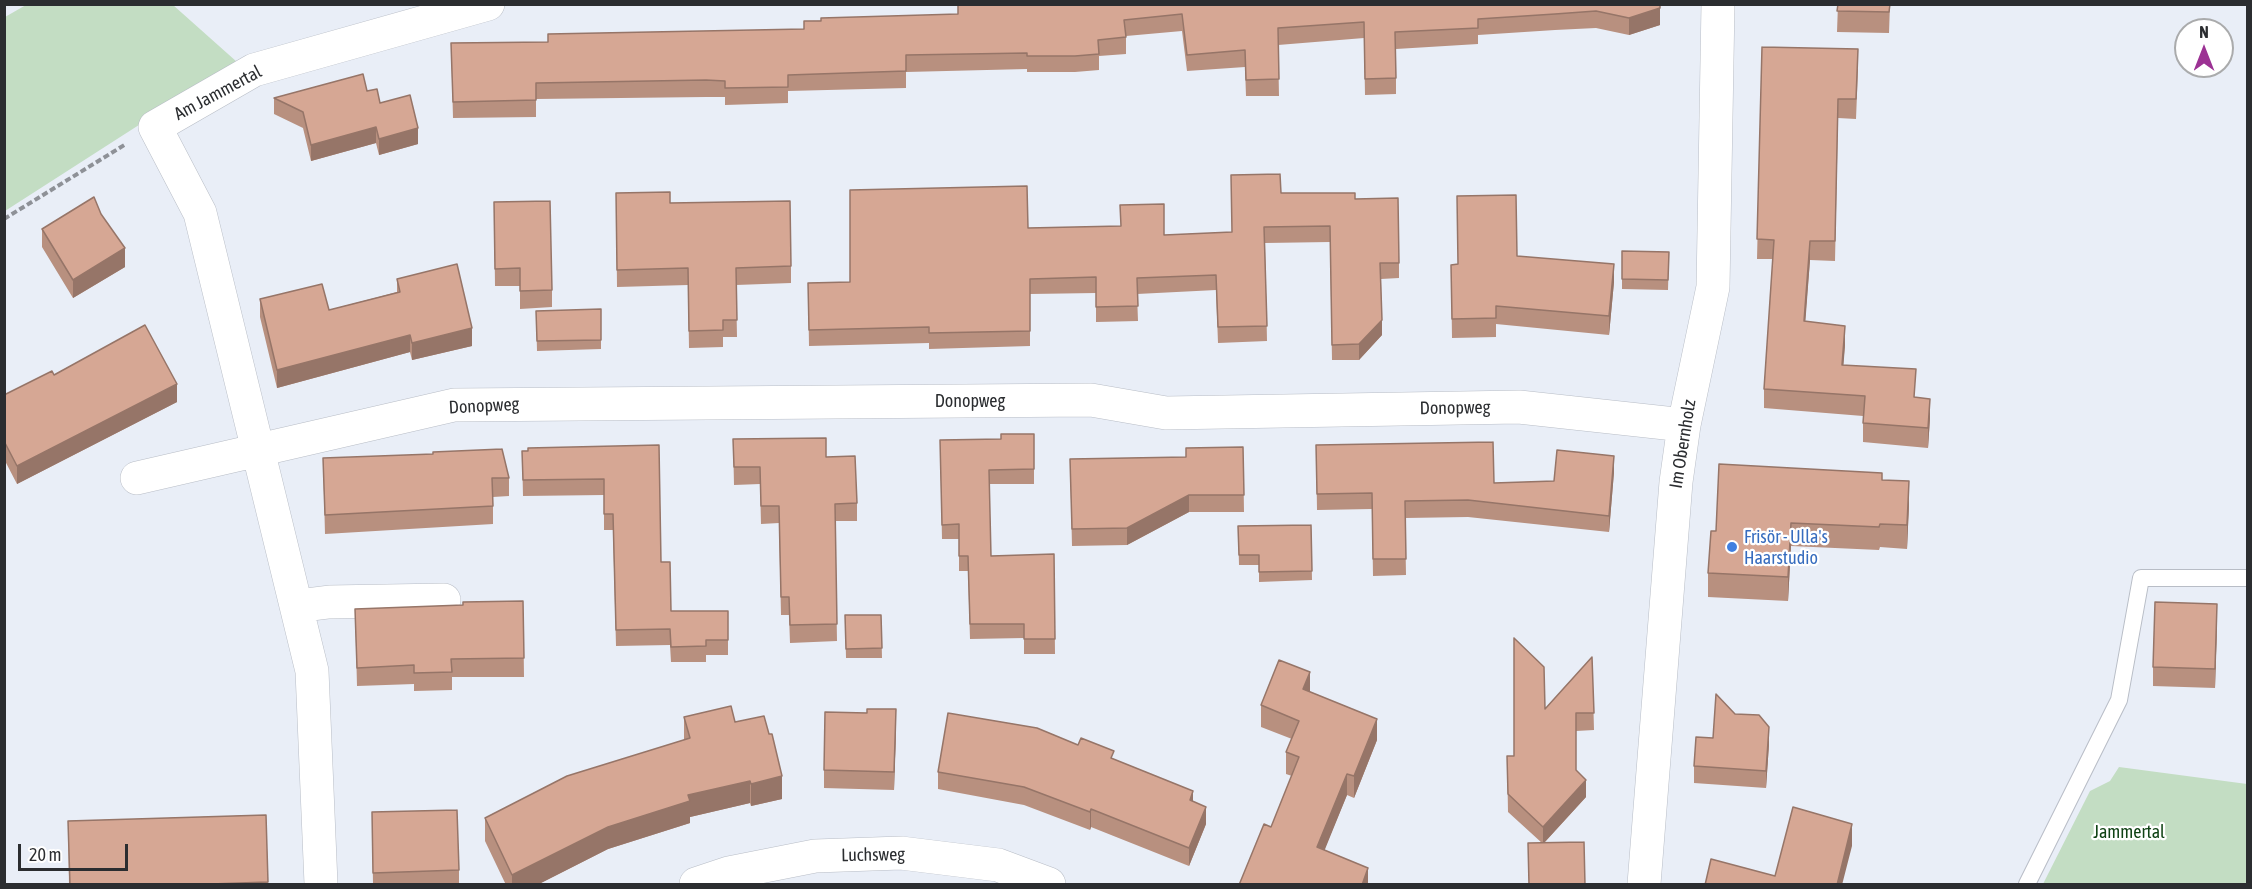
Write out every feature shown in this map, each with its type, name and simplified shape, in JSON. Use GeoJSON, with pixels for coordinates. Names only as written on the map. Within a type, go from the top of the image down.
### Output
{"type":"FeatureCollection","features":[{"type":"Feature","properties":{"kind":"street","name":"Am Jammertal"},"geometry":{"type":"LineString","coordinates":[[155,126],[254,70],[488,4]]}},
{"type":"Feature","properties":{"kind":"street","name":"Im Obernholz"},"geometry":{"type":"LineString","coordinates":[[1644,885],[1676,482],[1684,425],[1713,287],[1718,4]]}},
{"type":"Feature","properties":{"kind":"street"},"geometry":{"type":"LineString","coordinates":[[155,126],[200,213],[312,671],[321,885]]}},
{"type":"Feature","properties":{"kind":"street","name":"Donopweg"},"geometry":{"type":"LineString","coordinates":[[137,477],[454,405],[1091,400],[1166,412],[1520,407],[1684,425]]}},
{"type":"Feature","properties":{"kind":"street"},"geometry":{"type":"LineString","coordinates":[[297,606],[329,602],[444,600]]}},
{"type":"Feature","properties":{"kind":"street","name":"Luchsweg"},"geometry":{"type":"LineString","coordinates":[[696,885],[729,873],[815,856],[901,853],[998,865],[1049,885]]}},
{"type":"Feature","properties":{"kind":"lane"},"geometry":{"type":"LineString","coordinates":[[2027,885],[2119,700],[2141,578],[2247,578]]}},
{"type":"Feature","properties":{"kind":"path","name":"Am Jammertal"},"geometry":{"type":"LineString","coordinates":[[4,219],[155,126]]}},
{"type":"Feature","properties":{"kind":"green space"},"geometry":{"type":"Polygon","coordinates":[[[26,5],[173,5],[237,62],[5,211],[5,17],[26,5]]]}},
{"type":"Feature","properties":{"kind":"green space","name":"Jammertal"},"geometry":{"type":"Polygon","coordinates":[[[2119,767],[2247,784],[2247,884],[2043,884],[2090,791],[2110,781],[2119,767]]]}},
{"type":"Feature","properties":{"kind":"building"},"geometry":{"type":"Polygon","coordinates":[[[1660,4],[1660,8],[1629,18],[1596,11],[1478,19],[1478,28],[1395,32],[1396,78],[1365,79],[1364,22],[1278,28],[1279,79],[1246,80],[1245,50],[1187,55],[1182,14],[1124,20],[1126,37],[1098,40],[1099,54],[1075,56],[1027,56],[1027,53],[906,55],[906,71],[788,75],[788,87],[725,88],[725,81],[706,80],[536,83],[536,100],[453,102],[451,43],[548,42],[548,34],[804,29],[804,21],[821,21],[821,18],[958,14],[958,5],[1660,4]]]}},
{"type":"Feature","properties":{"kind":"building"},"geometry":{"type":"Polygon","coordinates":[[[1838,4],[1890,4],[1889,12],[1837,11],[1838,4]]]}},
{"type":"Feature","properties":{"kind":"building"},"geometry":{"type":"Polygon","coordinates":[[[1762,47],[1858,49],[1856,99],[1838,99],[1835,241],[1810,241],[1804,321],[1845,326],[1842,365],[1916,369],[1914,397],[1930,399],[1928,428],[1863,423],[1865,396],[1764,389],[1774,240],[1757,239],[1762,47]]]}},
{"type":"Feature","properties":{"kind":"building"},"geometry":{"type":"Polygon","coordinates":[[[363,74],[367,91],[377,89],[380,103],[410,95],[418,128],[379,139],[376,127],[311,145],[303,112],[274,98],[363,74]]]}},
{"type":"Feature","properties":{"kind":"building"},"geometry":{"type":"Polygon","coordinates":[[[1280,174],[1281,193],[1355,193],[1355,199],[1398,198],[1399,263],[1380,263],[1382,320],[1359,344],[1332,345],[1330,226],[1264,227],[1267,326],[1218,327],[1216,275],[1137,278],[1138,306],[1096,307],[1096,277],[1030,279],[1030,331],[929,333],[929,327],[809,330],[808,283],[850,282],[850,190],[1027,186],[1028,228],[1121,226],[1120,205],[1164,204],[1164,235],[1232,232],[1231,175],[1280,174]]]}},
{"type":"Feature","properties":{"kind":"building"},"geometry":{"type":"Polygon","coordinates":[[[670,192],[670,203],[790,201],[791,266],[736,268],[737,320],[723,320],[723,330],[689,331],[688,268],[617,270],[616,193],[670,192]]]}},
{"type":"Feature","properties":{"kind":"building"},"geometry":{"type":"Polygon","coordinates":[[[1516,195],[1517,256],[1614,264],[1609,316],[1496,306],[1496,318],[1452,319],[1451,265],[1458,264],[1457,196],[1516,195]]]}},
{"type":"Feature","properties":{"kind":"building"},"geometry":{"type":"Polygon","coordinates":[[[94,197],[101,214],[125,248],[73,280],[42,229],[94,197]]]}},
{"type":"Feature","properties":{"kind":"building"},"geometry":{"type":"Polygon","coordinates":[[[550,201],[552,290],[520,291],[520,268],[495,269],[494,202],[550,201]]]}},
{"type":"Feature","properties":{"kind":"building"},"geometry":{"type":"Polygon","coordinates":[[[1622,251],[1669,252],[1668,280],[1622,279],[1622,251]]]}},
{"type":"Feature","properties":{"kind":"building"},"geometry":{"type":"Polygon","coordinates":[[[457,264],[472,328],[412,343],[410,335],[277,370],[260,299],[322,284],[329,310],[400,292],[397,279],[457,264]]]}},
{"type":"Feature","properties":{"kind":"building"},"geometry":{"type":"Polygon","coordinates":[[[601,309],[601,340],[537,341],[536,311],[601,309]]]}},
{"type":"Feature","properties":{"kind":"building"},"geometry":{"type":"Polygon","coordinates":[[[145,325],[177,384],[17,466],[4,441],[4,395],[52,371],[54,375],[145,325]]]}},
{"type":"Feature","properties":{"kind":"building"},"geometry":{"type":"Polygon","coordinates":[[[1001,434],[1034,434],[1034,469],[989,470],[991,556],[1054,554],[1055,639],[1024,639],[1024,624],[970,624],[968,556],[959,556],[959,524],[942,525],[940,440],[1001,439],[1001,434]]]}},
{"type":"Feature","properties":{"kind":"building"},"geometry":{"type":"Polygon","coordinates":[[[826,438],[826,457],[855,456],[857,503],[835,504],[837,624],[790,625],[789,597],[781,597],[779,506],[761,506],[760,467],[734,467],[733,439],[826,438]]]}},
{"type":"Feature","properties":{"kind":"building"},"geometry":{"type":"Polygon","coordinates":[[[1493,442],[1494,483],[1554,481],[1557,450],[1614,456],[1609,516],[1468,500],[1405,501],[1406,559],[1373,559],[1372,493],[1317,494],[1316,445],[1493,442]]]}},
{"type":"Feature","properties":{"kind":"building"},"geometry":{"type":"Polygon","coordinates":[[[659,445],[661,562],[670,562],[671,611],[728,611],[728,640],[706,640],[706,646],[671,647],[670,629],[616,630],[613,514],[604,514],[604,479],[523,480],[522,451],[528,451],[528,448],[659,445]]]}},
{"type":"Feature","properties":{"kind":"building"},"geometry":{"type":"Polygon","coordinates":[[[1243,447],[1244,495],[1189,495],[1127,528],[1072,529],[1070,459],[1186,457],[1186,448],[1243,447]]]}},
{"type":"Feature","properties":{"kind":"building"},"geometry":{"type":"Polygon","coordinates":[[[502,449],[509,478],[492,478],[493,506],[325,515],[323,458],[502,449]]]}},
{"type":"Feature","properties":{"kind":"building"},"geometry":{"type":"Polygon","coordinates":[[[1719,464],[1882,473],[1882,480],[1909,481],[1907,525],[1880,524],[1879,527],[1791,523],[1788,577],[1708,573],[1711,531],[1716,531],[1719,464]]]}},
{"type":"Feature","properties":{"kind":"building"},"geometry":{"type":"Polygon","coordinates":[[[1311,525],[1312,571],[1259,572],[1259,555],[1239,555],[1238,526],[1311,525]]]}},
{"type":"Feature","properties":{"kind":"building"},"geometry":{"type":"Polygon","coordinates":[[[523,601],[524,658],[451,659],[452,672],[414,673],[414,665],[357,668],[355,609],[463,605],[463,602],[523,601]]]}},
{"type":"Feature","properties":{"kind":"building"},"geometry":{"type":"Polygon","coordinates":[[[2155,602],[2217,604],[2215,669],[2153,667],[2155,602]]]}},
{"type":"Feature","properties":{"kind":"building"},"geometry":{"type":"Polygon","coordinates":[[[845,615],[881,615],[882,648],[846,649],[845,615]]]}},
{"type":"Feature","properties":{"kind":"building"},"geometry":{"type":"Polygon","coordinates":[[[1514,638],[1544,667],[1545,709],[1592,657],[1594,713],[1576,713],[1576,770],[1586,780],[1543,827],[1508,794],[1507,756],[1514,756],[1514,638]]]}},
{"type":"Feature","properties":{"kind":"building"},"geometry":{"type":"Polygon","coordinates":[[[1279,660],[1310,672],[1303,689],[1377,719],[1354,776],[1347,774],[1317,847],[1368,868],[1362,885],[1239,885],[1264,824],[1271,827],[1299,757],[1286,752],[1299,721],[1261,705],[1279,660]]]}},
{"type":"Feature","properties":{"kind":"building"},"geometry":{"type":"Polygon","coordinates":[[[1716,694],[1735,714],[1759,715],[1769,727],[1766,771],[1694,766],[1696,737],[1713,738],[1716,694]]]}},
{"type":"Feature","properties":{"kind":"building"},"geometry":{"type":"Polygon","coordinates":[[[731,706],[735,722],[764,716],[769,734],[772,734],[782,776],[688,795],[690,801],[608,827],[512,875],[485,818],[567,776],[690,738],[684,717],[731,706]]]}},
{"type":"Feature","properties":{"kind":"building"},"geometry":{"type":"Polygon","coordinates":[[[867,709],[896,709],[894,772],[824,770],[825,712],[867,713],[867,709]]]}},
{"type":"Feature","properties":{"kind":"building"},"geometry":{"type":"Polygon","coordinates":[[[948,713],[1037,728],[1078,745],[1081,738],[1114,751],[1111,758],[1193,791],[1190,800],[1206,807],[1189,848],[1091,809],[1090,812],[1024,787],[938,772],[948,713]]]}},
{"type":"Feature","properties":{"kind":"building"},"geometry":{"type":"Polygon","coordinates":[[[1793,807],[1852,824],[1837,885],[1705,885],[1711,859],[1775,876],[1793,807]]]}},
{"type":"Feature","properties":{"kind":"building"},"geometry":{"type":"Polygon","coordinates":[[[457,810],[459,870],[373,873],[372,812],[457,810]]]}},
{"type":"Feature","properties":{"kind":"building"},"geometry":{"type":"Polygon","coordinates":[[[266,815],[268,882],[70,885],[68,821],[266,815]]]}},
{"type":"Feature","properties":{"kind":"building"},"geometry":{"type":"Polygon","coordinates":[[[1584,842],[1585,885],[1529,885],[1528,843],[1584,842]]]}},
{"type":"Feature","properties":{"kind":"place","name":"Frisör - Ulla's Haarstudio"},"geometry":{"type":"Point","coordinates":[1732,547]}}]}
